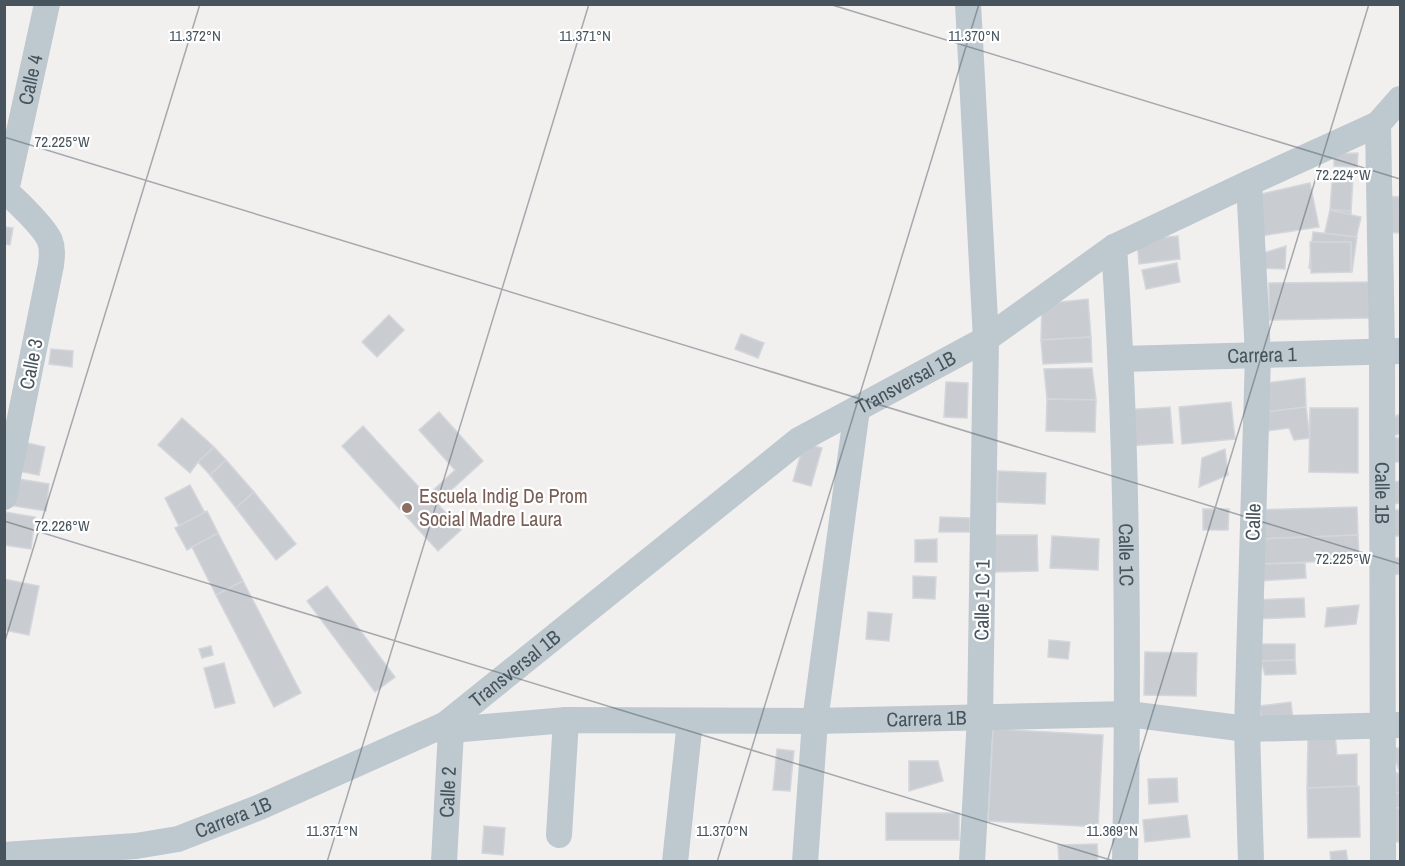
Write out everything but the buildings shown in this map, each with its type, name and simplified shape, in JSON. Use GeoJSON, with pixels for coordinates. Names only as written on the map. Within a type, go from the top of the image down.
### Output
{"type":"FeatureCollection","features":[{"type":"Feature","properties":{"kind":"street","name":"Calle 4"},"geometry":{"type":"LineString","coordinates":[[5,190],[47,4]]}},
{"type":"Feature","properties":{"kind":"street","name":"Calle 1 C 1"},"geometry":{"type":"LineString","coordinates":[[968,4],[986,339],[980,717],[972,861]]}},
{"type":"Feature","properties":{"kind":"street","name":"Transversal 1B"},"geometry":{"type":"LineString","coordinates":[[448,727],[799,441],[986,339],[1114,247],[1378,124],[1401,99]]}},
{"type":"Feature","properties":{"kind":"street","name":"Calle 1B"},"geometry":{"type":"LineString","coordinates":[[1378,124],[1391,351],[1392,725],[1383,861]]}},
{"type":"Feature","properties":{"kind":"street","name":"Calle"},"geometry":{"type":"LineString","coordinates":[[1249,183],[1258,355],[1247,729],[1251,861]]}},
{"type":"Feature","properties":{"kind":"street","name":"Calle 3"},"geometry":{"type":"LineString","coordinates":[[4,497],[51,265],[52,250],[50,240],[5,190]]}},
{"type":"Feature","properties":{"kind":"street","name":"Calle 1C"},"geometry":{"type":"LineString","coordinates":[[1114,247],[1122,359],[1128,714],[1125,861]]}},
{"type":"Feature","properties":{"kind":"street","name":"Carrera 1"},"geometry":{"type":"LineString","coordinates":[[1122,359],[1391,351]]}},
{"type":"Feature","properties":{"kind":"street"},"geometry":{"type":"LineString","coordinates":[[805,861],[815,721],[857,409]]}},
{"type":"Feature","properties":{"kind":"street","name":"Carrera 1B"},"geometry":{"type":"LineString","coordinates":[[4,855],[102,855],[136,846],[178,839],[260,807],[448,727],[566,720],[815,721],[1128,714],[1247,729],[1392,725]]}},
{"type":"Feature","properties":{"kind":"street"},"geometry":{"type":"LineString","coordinates":[[559,835],[566,720]]}},
{"type":"Feature","properties":{"kind":"street"},"geometry":{"type":"LineString","coordinates":[[675,861],[690,721]]}},
{"type":"Feature","properties":{"kind":"street","name":"Calle 2"},"geometry":{"type":"LineString","coordinates":[[444,861],[448,727]]}},
{"type":"Feature","properties":{"kind":"place","name":"Escuela Indig De Prom Social Madre Laura"},"geometry":{"type":"Point","coordinates":[407,508]}}]}
